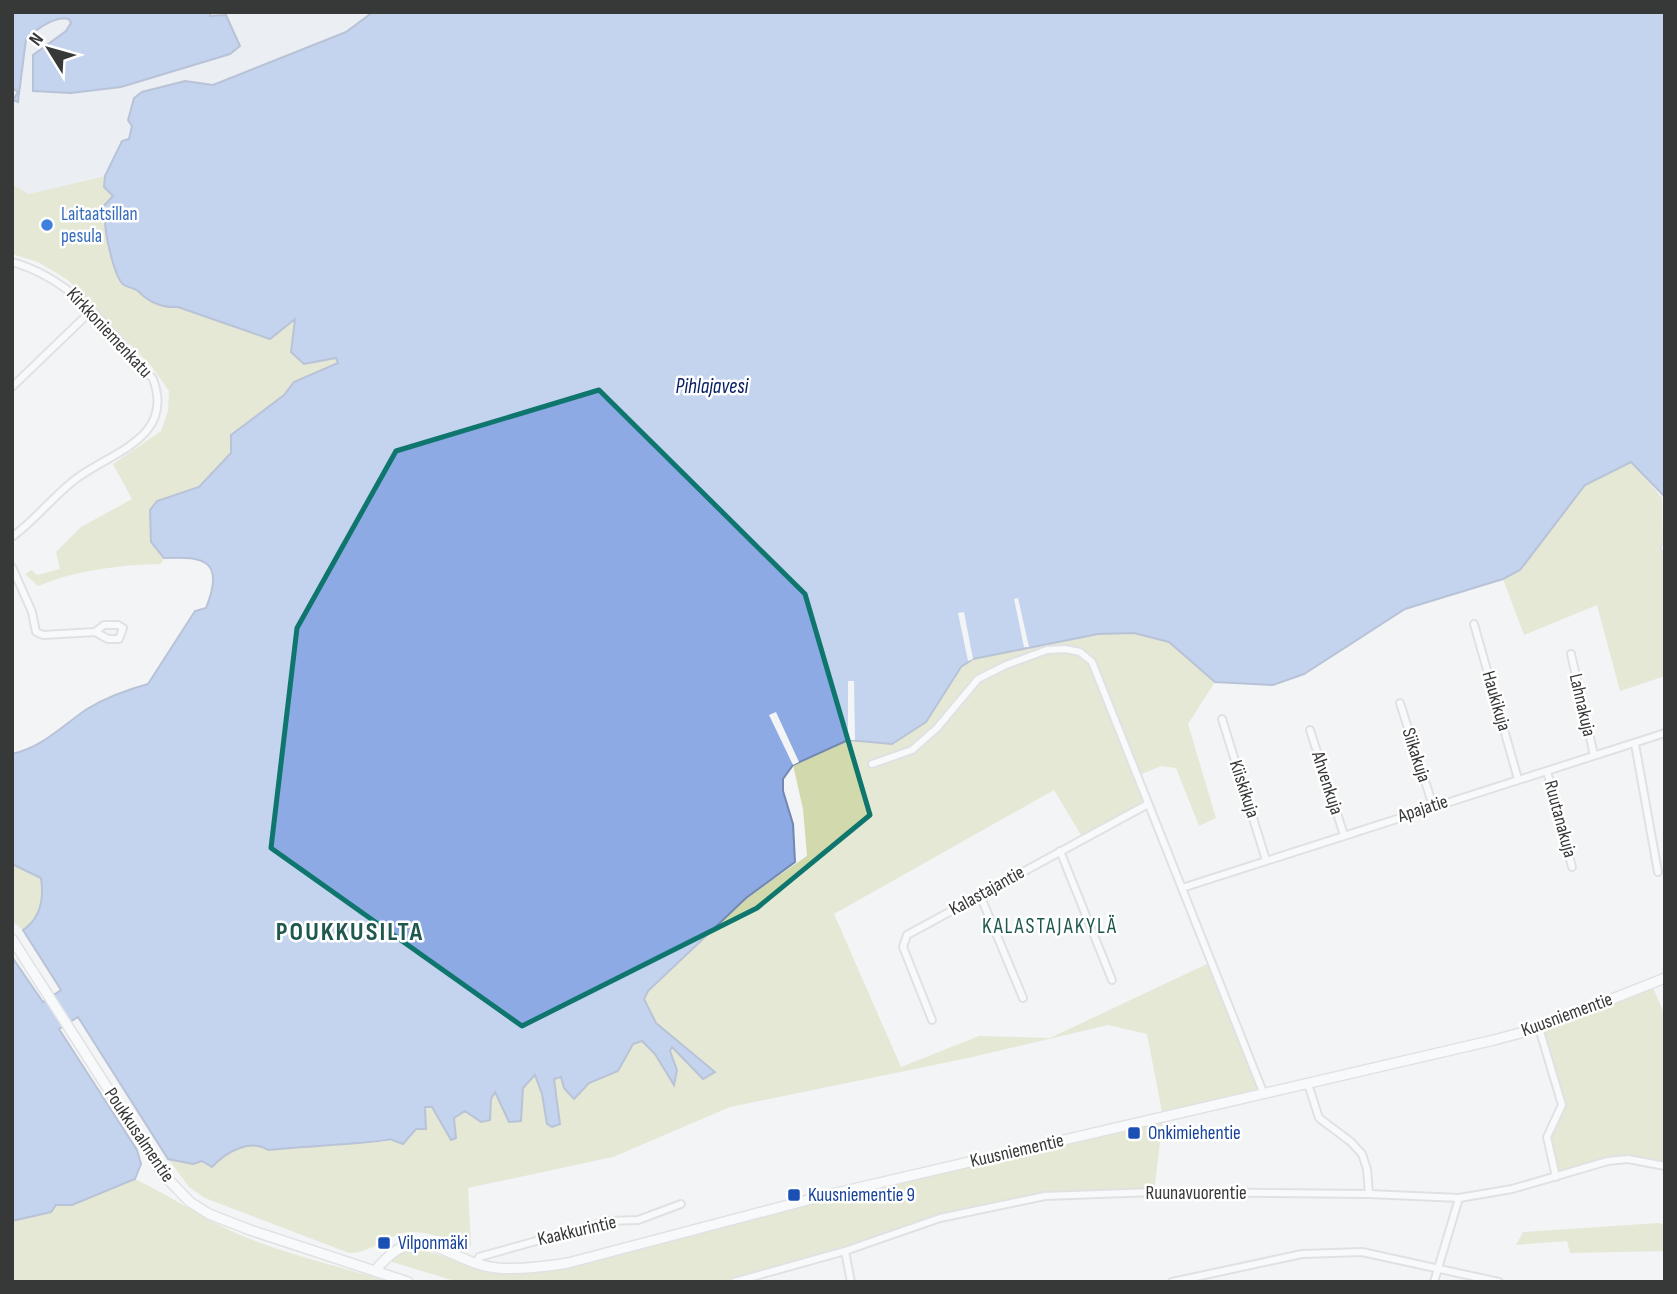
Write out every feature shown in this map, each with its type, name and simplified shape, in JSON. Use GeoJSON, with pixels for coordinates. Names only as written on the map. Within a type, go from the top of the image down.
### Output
{"type":"FeatureCollection","features":[{"type":"Feature","properties":{"kind":"street","name":"Kirkkoniemenkatu"},"geometry":{"type":"LineString","coordinates":[[12,261],[51,276],[92,311],[153,379],[159,396],[156,415],[148,430],[112,459],[74,480],[12,537]]}},
{"type":"Feature","properties":{"kind":"street"},"geometry":{"type":"LineString","coordinates":[[12,387],[92,311]]}},
{"type":"Feature","properties":{"kind":"street"},"geometry":{"type":"LineString","coordinates":[[12,568],[32,612],[36,632],[43,635],[95,632]]}},
{"type":"Feature","properties":{"kind":"street","name":"Haukikuja"},"geometry":{"type":"LineString","coordinates":[[1474,624],[1518,779]]}},
{"type":"Feature","properties":{"kind":"street"},"geometry":{"type":"LineString","coordinates":[[872,764],[912,750],[937,728],[978,679],[1047,650],[1080,652],[1092,662],[1264,1092]]}},
{"type":"Feature","properties":{"kind":"street","name":"Lahnakuja"},"geometry":{"type":"LineString","coordinates":[[1571,654],[1594,755]]}},
{"type":"Feature","properties":{"kind":"street","name":"Siikakuja"},"geometry":{"type":"LineString","coordinates":[[1400,703],[1433,806]]}},
{"type":"Feature","properties":{"kind":"street","name":"Kiiskikuja"},"geometry":{"type":"LineString","coordinates":[[1222,719],[1266,860]]}},
{"type":"Feature","properties":{"kind":"street","name":"Ahvenkuja"},"geometry":{"type":"LineString","coordinates":[[1310,730],[1343,835]]}},
{"type":"Feature","properties":{"kind":"street","name":"Apajatie"},"geometry":{"type":"LineString","coordinates":[[1182,888],[1665,733]]}},
{"type":"Feature","properties":{"kind":"street"},"geometry":{"type":"LineString","coordinates":[[1635,744],[1658,872]]}},
{"type":"Feature","properties":{"kind":"street","name":"Ruutanakuja"},"geometry":{"type":"LineString","coordinates":[[1547,771],[1572,867]]}},
{"type":"Feature","properties":{"kind":"street","name":"Kalastajantie"},"geometry":{"type":"LineString","coordinates":[[932,1020],[903,947],[904,940],[980,895],[1148,804]]}},
{"type":"Feature","properties":{"kind":"street"},"geometry":{"type":"LineString","coordinates":[[1060,851],[1112,980]]}},
{"type":"Feature","properties":{"kind":"street"},"geometry":{"type":"LineString","coordinates":[[980,895],[1023,998]]}},
{"type":"Feature","properties":{"kind":"street","name":"Poukkusalmentie"},"geometry":{"type":"LineString","coordinates":[[12,939],[162,1173],[190,1202],[250,1230],[408,1282]]}},
{"type":"Feature","properties":{"kind":"street","name":"Kuusniementie"},"geometry":{"type":"LineString","coordinates":[[375,1271],[390,1254],[408,1243],[423,1242],[495,1268],[568,1263],[818,1197],[1539,1028],[1665,978]]}},
{"type":"Feature","properties":{"kind":"street"},"geometry":{"type":"LineString","coordinates":[[1539,1028],[1562,1105],[1547,1137],[1556,1177]]}},
{"type":"Feature","properties":{"kind":"street"},"geometry":{"type":"LineString","coordinates":[[1308,1084],[1319,1118],[1351,1142],[1362,1154],[1367,1169],[1369,1194]]}},
{"type":"Feature","properties":{"kind":"street","name":"Ruunavuorentie"},"geometry":{"type":"LineString","coordinates":[[734,1282],[845,1251],[940,1218],[1045,1196],[1154,1192],[1369,1194],[1459,1198],[1512,1189],[1608,1161],[1628,1159],[1665,1167]]}},
{"type":"Feature","properties":{"kind":"street"},"geometry":{"type":"LineString","coordinates":[[1434,1282],[1459,1198]]}},
{"type":"Feature","properties":{"kind":"street","name":"Kaakkurintie"},"geometry":{"type":"LineString","coordinates":[[477,1263],[479,1257],[499,1251],[608,1221],[638,1220],[681,1204]]}},
{"type":"Feature","properties":{"kind":"street"},"geometry":{"type":"LineString","coordinates":[[845,1251],[851,1282]]}},
{"type":"Feature","properties":{"kind":"street"},"geometry":{"type":"LineString","coordinates":[[1172,1282],[1302,1254],[1362,1252],[1499,1282]]}},
{"type":"Feature","properties":{"kind":"highlighted area"},"geometry":{"type":"Polygon","coordinates":[[[599,390],[805,594],[870,815],[757,908],[522,1026],[271,848],[297,628],[396,451],[599,390]]]}},
{"type":"Feature","properties":{"kind":"shaded area"},"geometry":{"type":"Polygon","coordinates":[[[210,12],[374,14],[346,32],[212,85],[185,81],[132,125],[129,139],[121,141],[105,176],[29,194],[12,184],[12,88],[21,98],[23,46],[26,39],[49,23],[69,19],[71,24],[66,31],[39,49],[39,93],[95,91],[121,87],[230,54],[210,12]]]}},
{"type":"Feature","properties":{"kind":"green space"},"geometry":{"type":"Polygon","coordinates":[[[105,176],[104,187],[114,196],[100,210],[105,220],[114,265],[120,280],[126,285],[156,304],[178,307],[269,339],[296,318],[291,353],[304,364],[337,358],[338,363],[294,382],[284,395],[231,435],[231,453],[199,487],[157,501],[150,510],[151,542],[164,558],[161,564],[98,569],[38,586],[25,574],[31,570],[37,575],[60,569],[56,552],[81,527],[132,499],[113,464],[161,431],[168,411],[169,391],[152,367],[68,280],[38,262],[12,254],[12,184],[29,194],[105,176]]]}},
{"type":"Feature","properties":{"kind":"green space"},"geometry":{"type":"Polygon","coordinates":[[[1632,462],[1662,498],[1665,676],[1620,691],[1597,605],[1524,635],[1503,579],[1520,570],[1585,485],[1632,462]]]}},
{"type":"Feature","properties":{"kind":"green space"},"geometry":{"type":"Polygon","coordinates":[[[1135,633],[1169,642],[1215,682],[1188,724],[1216,818],[1199,826],[1176,768],[1161,766],[1137,776],[1148,804],[1084,840],[1054,790],[834,914],[901,1067],[979,1036],[1050,1038],[1209,963],[1263,1092],[1163,1117],[1147,1034],[1108,1025],[968,1058],[730,1107],[613,1157],[468,1188],[471,1247],[426,1233],[408,1232],[369,1249],[349,1253],[205,1198],[189,1187],[168,1159],[197,1162],[252,1146],[269,1150],[349,1141],[384,1142],[424,1106],[432,1107],[451,1140],[456,1138],[454,1118],[465,1111],[481,1122],[495,1092],[509,1122],[523,1088],[535,1075],[542,1094],[547,1124],[558,1098],[553,1079],[561,1076],[564,1088],[574,1098],[589,1083],[618,1071],[633,1044],[642,1041],[655,1054],[674,1084],[677,1070],[670,1051],[672,1047],[703,1079],[714,1072],[656,1023],[644,999],[648,991],[746,898],[807,856],[803,809],[793,765],[848,740],[855,740],[973,659],[1098,634],[1135,633]]]}},
{"type":"Feature","properties":{"kind":"green space"},"geometry":{"type":"Polygon","coordinates":[[[12,865],[42,878],[40,907],[34,920],[23,930],[12,921],[12,865]]]}},
{"type":"Feature","properties":{"kind":"green space"},"geometry":{"type":"Polygon","coordinates":[[[1653,988],[1665,1015],[1665,1166],[1628,1159],[1556,1177],[1547,1137],[1562,1105],[1543,1030],[1653,988]]]}},
{"type":"Feature","properties":{"kind":"green space"},"geometry":{"type":"Polygon","coordinates":[[[1163,1117],[1154,1192],[1045,1196],[940,1218],[845,1251],[734,1282],[458,1282],[392,1262],[393,1257],[404,1252],[425,1251],[502,1273],[568,1263],[1163,1117]]]}},
{"type":"Feature","properties":{"kind":"green space"},"geometry":{"type":"Polygon","coordinates":[[[135,1179],[217,1224],[262,1244],[390,1282],[12,1282],[12,1221],[51,1212],[56,1205],[72,1205],[135,1179]]]}},
{"type":"Feature","properties":{"kind":"green space"},"geometry":{"type":"Polygon","coordinates":[[[1659,1223],[1665,1225],[1665,1251],[1570,1253],[1567,1241],[1516,1245],[1523,1232],[1659,1223]]]}},
{"type":"Feature","properties":{"kind":"water"},"geometry":{"type":"Polygon","coordinates":[[[12,12],[210,12],[210,16],[226,15],[240,46],[230,54],[121,87],[71,93],[33,91],[33,55],[66,31],[71,23],[69,19],[57,19],[40,27],[26,39],[18,102],[13,100],[18,92],[12,88],[12,12]]]}},
{"type":"Feature","properties":{"kind":"water","name":"Pihlajavesi"},"geometry":{"type":"Polygon","coordinates":[[[373,12],[1665,12],[1665,497],[1631,462],[1585,485],[1520,570],[1503,579],[1405,609],[1304,674],[1273,685],[1215,682],[1169,642],[1134,633],[1098,634],[973,659],[961,667],[926,722],[892,744],[848,740],[793,765],[783,779],[783,791],[793,824],[795,862],[746,898],[648,991],[644,999],[656,1023],[715,1072],[703,1079],[672,1047],[670,1051],[677,1070],[674,1085],[655,1054],[642,1041],[633,1044],[618,1071],[589,1083],[574,1099],[564,1088],[561,1077],[554,1079],[560,1124],[552,1127],[547,1124],[542,1094],[535,1075],[523,1088],[521,1121],[509,1122],[495,1092],[491,1099],[490,1120],[481,1122],[465,1111],[454,1118],[456,1138],[451,1140],[432,1107],[425,1107],[426,1129],[416,1129],[403,1144],[390,1139],[268,1150],[245,1146],[230,1152],[212,1167],[202,1161],[193,1164],[168,1159],[78,1017],[59,1029],[137,1150],[141,1164],[135,1179],[72,1205],[56,1205],[51,1212],[12,1221],[12,957],[43,1002],[61,990],[23,930],[34,920],[40,907],[42,885],[41,878],[12,864],[12,754],[43,741],[102,701],[148,684],[195,611],[206,608],[213,580],[208,565],[200,561],[191,558],[164,558],[151,542],[150,510],[157,501],[199,487],[231,453],[231,435],[284,395],[294,382],[338,363],[336,358],[304,364],[291,352],[295,319],[270,339],[178,307],[157,304],[124,285],[114,265],[105,220],[100,210],[113,196],[104,187],[105,176],[122,141],[129,139],[132,126],[128,120],[134,98],[142,92],[185,81],[213,85],[346,32],[373,12]]]}},
{"type":"Feature","properties":{"kind":"pier"},"geometry":{"type":"Polygon","coordinates":[[[1018,598],[1029,647],[1024,647],[1014,599],[1018,598]]]}},
{"type":"Feature","properties":{"kind":"pier"},"geometry":{"type":"Polygon","coordinates":[[[964,612],[973,659],[968,661],[958,613],[964,612]]]}},
{"type":"Feature","properties":{"kind":"pier"},"geometry":{"type":"Polygon","coordinates":[[[848,681],[854,681],[855,740],[848,740],[848,681]]]}},
{"type":"Feature","properties":{"kind":"pier"},"geometry":{"type":"Polygon","coordinates":[[[776,712],[799,762],[793,765],[769,715],[776,712]]]}},
{"type":"Feature","properties":{"kind":"place","name":"Laitaatsillan pesula"},"geometry":{"type":"Point","coordinates":[47,225]}},
{"type":"Feature","properties":{"kind":"place","name":"Onkimiehentie"},"geometry":{"type":"Point","coordinates":[1134,1133]}},
{"type":"Feature","properties":{"kind":"place","name":"Kuusniementie 9"},"geometry":{"type":"Point","coordinates":[794,1195]}},
{"type":"Feature","properties":{"kind":"place","name":"Vilponmäki"},"geometry":{"type":"Point","coordinates":[384,1243]}},
{"type":"Feature","properties":{"kind":"district","name":"KALASTAJAKYLÄ"},"geometry":{"type":"Point","coordinates":[1050,926]}},
{"type":"Feature","properties":{"kind":"district","name":"POUKKUSILTA"},"geometry":{"type":"Point","coordinates":[350,932]}}]}
